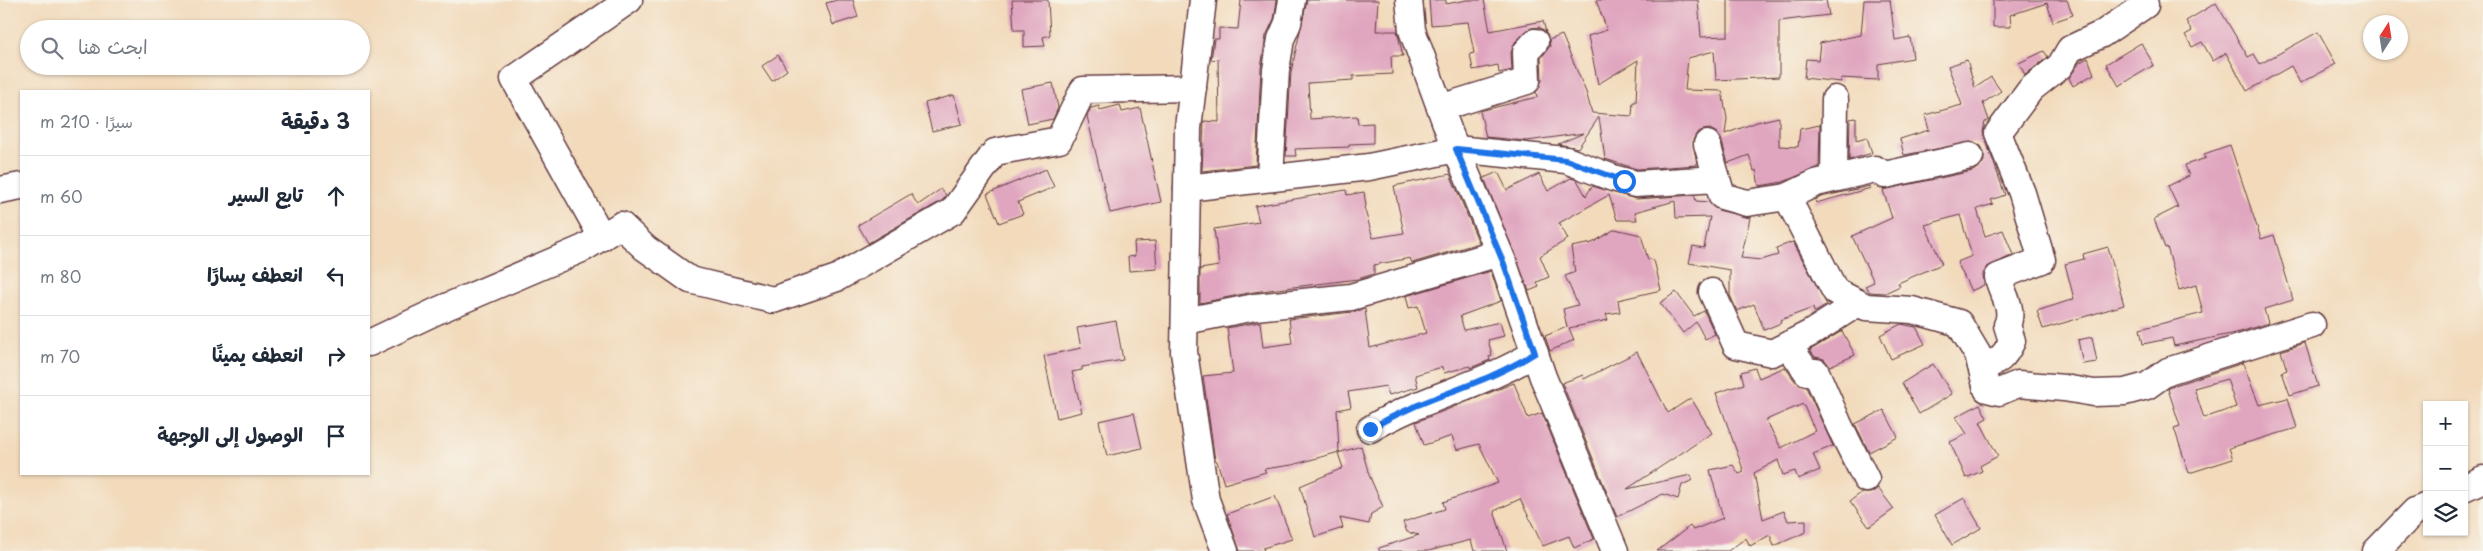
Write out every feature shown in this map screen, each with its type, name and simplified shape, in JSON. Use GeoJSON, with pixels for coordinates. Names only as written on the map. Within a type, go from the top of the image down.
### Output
{"type":"FeatureCollection","features":[{"type":"Feature","properties":{"kind":"street"},"geometry":{"type":"LineString","coordinates":[[602,237],[514,79],[629,0]]}},
{"type":"Feature","properties":{"kind":"street"},"geometry":{"type":"LineString","coordinates":[[1204,0],[1188,128],[1184,352],[1206,500],[1225,551]]}},
{"type":"Feature","properties":{"kind":"street"},"geometry":{"type":"LineString","coordinates":[[1270,178],[1276,70],[1281,39],[1288,23],[1292,0]]}},
{"type":"Feature","properties":{"kind":"street"},"geometry":{"type":"LineString","coordinates":[[1409,0],[1412,30],[1440,108],[1499,253],[1535,353],[1616,551]]}},
{"type":"Feature","properties":{"kind":"street"},"geometry":{"type":"LineString","coordinates":[[1981,366],[1994,364],[2007,353],[2012,341],[2007,325],[2010,318],[2006,296],[1998,277],[2042,260],[2022,194],[1998,133],[2031,89],[2060,66],[2070,49],[2102,34],[2145,5],[2144,0]]}},
{"type":"Feature","properties":{"kind":"street"},"geometry":{"type":"LineString","coordinates":[[1440,108],[1527,80],[1526,52],[1535,42]]}},
{"type":"Feature","properties":{"kind":"street"},"geometry":{"type":"LineString","coordinates":[[370,343],[439,310],[584,248],[621,225],[645,248],[690,280],[773,300],[837,278],[953,211],[995,152],[1059,140],[1083,90],[1193,88]]}},
{"type":"Feature","properties":{"kind":"street"},"geometry":{"type":"LineString","coordinates":[[1834,179],[1835,99]]}},
{"type":"Feature","properties":{"kind":"street"},"geometry":{"type":"LineString","coordinates":[[1706,144],[1722,196],[1747,203],[1787,197],[1816,183],[1875,168],[1885,175],[1970,156]]}},
{"type":"Feature","properties":{"kind":"street"},"geometry":{"type":"LineString","coordinates":[[1187,188],[1369,166],[1456,149],[1566,160],[1613,178],[1636,184],[1717,179]]}},
{"type":"Feature","properties":{"kind":"street"},"geometry":{"type":"LineString","coordinates":[[0,190],[20,186]]}},
{"type":"Feature","properties":{"kind":"street"},"geometry":{"type":"LineString","coordinates":[[1787,197],[1834,291],[1866,307],[1912,310],[1959,323],[1978,355],[1987,389],[1999,392],[2018,384],[2094,393],[2125,392],[2147,386],[2168,370],[2312,325]]}},
{"type":"Feature","properties":{"kind":"street"},"geometry":{"type":"LineString","coordinates":[[1185,321],[1255,307],[1351,297],[1499,253]]}},
{"type":"Feature","properties":{"kind":"street"},"geometry":{"type":"LineString","coordinates":[[1712,292],[1736,345],[1772,353],[1811,333],[1858,303]]}},
{"type":"Feature","properties":{"kind":"street"},"geometry":{"type":"LineString","coordinates":[[1788,345],[1807,372],[1816,372],[1839,425],[1866,479]]}},
{"type":"Feature","properties":{"kind":"street"},"geometry":{"type":"LineString","coordinates":[[1370,429],[1396,413],[1510,369],[1535,353]]}},
{"type":"Feature","properties":{"kind":"street"},"geometry":{"type":"LineString","coordinates":[[2468,486],[2483,478]]}},
{"type":"Feature","properties":{"kind":"street"},"geometry":{"type":"LineString","coordinates":[[2376,551],[2415,512],[2423,508]]}},
{"type":"Feature","properties":{"kind":"building"},"geometry":{"type":"Polygon","coordinates":[[[837,0],[853,0],[858,17],[833,25],[826,3],[837,0]]]}},
{"type":"Feature","properties":{"kind":"building"},"geometry":{"type":"Polygon","coordinates":[[[1012,0],[1048,0],[1050,35],[1043,37],[1045,46],[1024,47],[1024,30],[1014,30],[1012,0]]]}},
{"type":"Feature","properties":{"kind":"building"},"geometry":{"type":"Polygon","coordinates":[[[1241,0],[1277,0],[1274,19],[1266,36],[1261,68],[1256,165],[1202,171],[1204,121],[1219,122],[1218,59],[1211,60],[1214,39],[1219,39],[1219,28],[1238,29],[1241,0]]]}},
{"type":"Feature","properties":{"kind":"building"},"geometry":{"type":"Polygon","coordinates":[[[1307,0],[1378,0],[1376,31],[1397,31],[1403,56],[1391,56],[1392,74],[1353,76],[1353,80],[1308,83],[1310,119],[1357,116],[1358,124],[1373,123],[1373,143],[1349,144],[1349,147],[1295,149],[1296,156],[1286,156],[1291,72],[1307,0]]]}},
{"type":"Feature","properties":{"kind":"building"},"geometry":{"type":"Polygon","coordinates":[[[1429,0],[1446,0],[1446,4],[1467,0],[1484,0],[1490,31],[1543,21],[1546,32],[1539,27],[1531,28],[1515,42],[1511,53],[1512,70],[1499,73],[1498,65],[1473,70],[1470,54],[1474,53],[1468,22],[1431,25],[1429,0]]]}},
{"type":"Feature","properties":{"kind":"building"},"geometry":{"type":"Polygon","coordinates":[[[1596,0],[1698,0],[1701,37],[1728,36],[1728,0],[1826,0],[1829,15],[1779,21],[1779,77],[1716,80],[1714,51],[1688,58],[1685,90],[1722,91],[1727,119],[1725,134],[1757,122],[1779,117],[1779,146],[1798,147],[1800,129],[1820,125],[1819,167],[1783,182],[1759,186],[1756,170],[1754,171],[1749,155],[1728,163],[1721,139],[1717,133],[1710,129],[1697,133],[1693,140],[1697,165],[1637,169],[1605,159],[1599,117],[1578,148],[1558,144],[1584,133],[1527,141],[1486,137],[1480,111],[1537,97],[1536,92],[1542,80],[1541,58],[1550,46],[1549,40],[1562,35],[1586,92],[1592,113],[1632,116],[1633,102],[1636,102],[1638,60],[1598,84],[1588,36],[1607,30],[1596,0]]]}},
{"type":"Feature","properties":{"kind":"building"},"geometry":{"type":"Polygon","coordinates":[[[1864,0],[1890,0],[1895,40],[1910,37],[1913,58],[1878,64],[1878,80],[1841,78],[1841,82],[1804,78],[1806,59],[1818,60],[1820,43],[1861,35],[1864,0]]]}},
{"type":"Feature","properties":{"kind":"building"},"geometry":{"type":"Polygon","coordinates":[[[1993,0],[2067,0],[2073,15],[2053,22],[2047,3],[2010,15],[2011,27],[1993,27],[1993,0]]]}},
{"type":"Feature","properties":{"kind":"building"},"geometry":{"type":"Polygon","coordinates":[[[2216,3],[2248,57],[2254,54],[2260,64],[2318,32],[2336,64],[2300,83],[2291,66],[2247,91],[2226,53],[2213,61],[2202,42],[2192,47],[2185,35],[2192,31],[2186,21],[2216,3]]]}},
{"type":"Feature","properties":{"kind":"building"},"geometry":{"type":"Polygon","coordinates":[[[2141,43],[2154,65],[2119,86],[2106,64],[2141,43]]]}},
{"type":"Feature","properties":{"kind":"building"},"geometry":{"type":"Polygon","coordinates":[[[2044,51],[2048,57],[2025,75],[2019,63],[2044,51]]]}},
{"type":"Feature","properties":{"kind":"building"},"geometry":{"type":"Polygon","coordinates":[[[778,55],[787,70],[772,81],[762,66],[778,55]]]}},
{"type":"Feature","properties":{"kind":"building"},"geometry":{"type":"Polygon","coordinates":[[[2088,58],[2094,74],[2073,86],[2069,78],[2080,62],[2088,58]]]}},
{"type":"Feature","properties":{"kind":"building"},"geometry":{"type":"Polygon","coordinates":[[[1967,60],[1975,88],[1991,77],[2001,91],[1983,103],[1989,120],[1985,122],[1983,132],[2005,195],[1991,200],[1993,204],[1977,209],[1985,236],[2003,230],[2013,255],[1987,267],[1983,274],[1984,285],[1971,291],[1957,262],[1972,256],[1960,215],[1925,225],[1942,264],[1898,283],[1900,286],[1885,293],[1870,292],[1865,286],[1874,282],[1852,236],[1892,218],[1883,190],[1973,171],[1980,167],[1984,161],[1984,152],[1981,146],[1974,142],[1904,155],[1900,139],[1929,130],[1925,115],[1962,105],[1948,66],[1967,60]]]}},
{"type":"Feature","properties":{"kind":"building"},"geometry":{"type":"Polygon","coordinates":[[[1053,83],[1058,108],[1053,119],[1028,124],[1021,89],[1053,83]]]}},
{"type":"Feature","properties":{"kind":"building"},"geometry":{"type":"Polygon","coordinates":[[[954,95],[962,124],[932,131],[925,103],[954,95]]]}},
{"type":"Feature","properties":{"kind":"building"},"geometry":{"type":"Polygon","coordinates":[[[1120,105],[1122,112],[1140,108],[1161,202],[1110,213],[1087,116],[1091,108],[1099,106],[1100,110],[1120,105]]]}},
{"type":"Feature","properties":{"kind":"building"},"geometry":{"type":"Polygon","coordinates":[[[1856,118],[1856,140],[1867,137],[1872,153],[1849,160],[1850,119],[1856,118]]]}},
{"type":"Feature","properties":{"kind":"building"},"geometry":{"type":"Polygon","coordinates":[[[2230,145],[2261,239],[2274,235],[2293,300],[2264,309],[2268,323],[2240,332],[2174,346],[2172,338],[2143,344],[2140,329],[2203,313],[2196,285],[2179,290],[2167,247],[2165,248],[2154,219],[2178,207],[2168,186],[2189,176],[2185,165],[2206,158],[2204,154],[2230,145]]]}},
{"type":"Feature","properties":{"kind":"building"},"geometry":{"type":"Polygon","coordinates":[[[1046,169],[1054,187],[1018,202],[1023,214],[999,223],[987,194],[1046,169]]]}},
{"type":"Feature","properties":{"kind":"building"},"geometry":{"type":"Polygon","coordinates":[[[1498,172],[1507,190],[1539,174],[1548,191],[1571,178],[1577,180],[1586,196],[1592,186],[1636,199],[1694,195],[1696,201],[1709,202],[1718,210],[1750,218],[1741,258],[1761,260],[1778,255],[1776,248],[1793,242],[1827,305],[1814,312],[1813,308],[1780,320],[1781,323],[1764,330],[1754,304],[1737,311],[1730,295],[1730,270],[1689,263],[1693,246],[1704,248],[1710,217],[1676,218],[1675,201],[1635,212],[1637,220],[1617,220],[1609,195],[1559,223],[1568,239],[1540,256],[1549,277],[1537,282],[1539,287],[1529,291],[1484,178],[1498,172]]]}},
{"type":"Feature","properties":{"kind":"building"},"geometry":{"type":"Polygon","coordinates":[[[1450,174],[1479,243],[1412,263],[1410,258],[1374,265],[1374,274],[1358,279],[1253,292],[1200,303],[1200,269],[1219,266],[1214,229],[1259,222],[1255,206],[1346,190],[1347,195],[1364,192],[1366,206],[1364,207],[1373,238],[1404,233],[1394,186],[1450,174]]]}},
{"type":"Feature","properties":{"kind":"building"},"geometry":{"type":"Polygon","coordinates":[[[1870,186],[1871,188],[1816,203],[1815,200],[1821,197],[1870,186]]]}},
{"type":"Feature","properties":{"kind":"building"},"geometry":{"type":"Polygon","coordinates":[[[941,189],[946,195],[943,200],[868,243],[858,225],[911,194],[918,205],[941,189]]]}},
{"type":"Feature","properties":{"kind":"building"},"geometry":{"type":"Polygon","coordinates":[[[1615,229],[1641,235],[1648,260],[1651,259],[1655,264],[1661,290],[1618,300],[1620,312],[1606,314],[1608,320],[1569,328],[1574,340],[1550,351],[1545,336],[1567,327],[1563,309],[1578,305],[1565,276],[1575,272],[1571,247],[1592,243],[1615,229]]]}},
{"type":"Feature","properties":{"kind":"building"},"geometry":{"type":"Polygon","coordinates":[[[1155,241],[1157,269],[1129,271],[1128,257],[1135,256],[1134,242],[1155,241]]]}},
{"type":"Feature","properties":{"kind":"building"},"geometry":{"type":"Polygon","coordinates":[[[2108,247],[2124,305],[2043,329],[2037,311],[2074,299],[2065,264],[2084,259],[2083,254],[2108,247]]]}},
{"type":"Feature","properties":{"kind":"building"},"geometry":{"type":"Polygon","coordinates":[[[1491,271],[1501,301],[1460,316],[1464,330],[1500,322],[1504,336],[1488,340],[1492,355],[1489,356],[1490,360],[1470,368],[1470,366],[1444,373],[1442,367],[1415,375],[1418,387],[1389,395],[1386,386],[1348,392],[1351,407],[1337,410],[1339,452],[1292,465],[1264,469],[1266,472],[1224,484],[1217,461],[1215,460],[1203,376],[1233,373],[1227,328],[1260,322],[1263,347],[1292,343],[1289,319],[1365,309],[1370,348],[1426,333],[1418,306],[1409,308],[1406,296],[1491,271]]]}},
{"type":"Feature","properties":{"kind":"building"},"geometry":{"type":"Polygon","coordinates":[[[1676,292],[1694,316],[1704,311],[1715,334],[1705,339],[1696,322],[1683,333],[1660,303],[1676,292]]]}},
{"type":"Feature","properties":{"kind":"building"},"geometry":{"type":"Polygon","coordinates":[[[1116,321],[1123,360],[1082,367],[1082,370],[1072,372],[1082,412],[1057,418],[1044,356],[1081,348],[1077,328],[1116,321]]]}},
{"type":"Feature","properties":{"kind":"building"},"geometry":{"type":"Polygon","coordinates":[[[1901,324],[1916,327],[1925,344],[1891,359],[1880,335],[1901,324]]]}},
{"type":"Feature","properties":{"kind":"building"},"geometry":{"type":"Polygon","coordinates":[[[1842,331],[1855,355],[1830,366],[1824,359],[1815,357],[1810,350],[1842,331]]]}},
{"type":"Feature","properties":{"kind":"building"},"geometry":{"type":"Polygon","coordinates":[[[2092,337],[2097,362],[2083,364],[2078,340],[2092,337]]]}},
{"type":"Feature","properties":{"kind":"building"},"geometry":{"type":"Polygon","coordinates":[[[2305,343],[2318,386],[2290,395],[2282,372],[2287,370],[2281,351],[2305,343]]]}},
{"type":"Feature","properties":{"kind":"building"},"geometry":{"type":"Polygon","coordinates":[[[1637,352],[1668,413],[1691,398],[1712,433],[1627,489],[1691,475],[1693,480],[1682,485],[1678,499],[1663,494],[1617,517],[1562,383],[1583,375],[1584,379],[1637,352]]]}},
{"type":"Feature","properties":{"kind":"building"},"geometry":{"type":"Polygon","coordinates":[[[2243,363],[2259,405],[2288,398],[2297,428],[2229,448],[2233,459],[2189,473],[2174,428],[2180,426],[2168,389],[2243,363]],[[2227,379],[2194,388],[2204,418],[2236,407],[2227,379]]]}},
{"type":"Feature","properties":{"kind":"building"},"geometry":{"type":"Polygon","coordinates":[[[1933,364],[1952,394],[1919,414],[1902,383],[1933,364]]]}},
{"type":"Feature","properties":{"kind":"building"},"geometry":{"type":"Polygon","coordinates":[[[1785,367],[1795,381],[1806,387],[1833,446],[1813,454],[1820,470],[1798,479],[1795,471],[1783,475],[1778,460],[1754,473],[1763,519],[1784,511],[1788,521],[1806,520],[1806,532],[1774,546],[1770,535],[1750,546],[1746,538],[1728,551],[1657,551],[1690,526],[1693,530],[1723,518],[1710,470],[1733,465],[1739,474],[1744,472],[1716,393],[1744,384],[1741,372],[1755,368],[1759,378],[1785,367]],[[1803,404],[1766,420],[1781,448],[1815,431],[1803,404]]]}},
{"type":"Feature","properties":{"kind":"building"},"geometry":{"type":"Polygon","coordinates":[[[1514,383],[1528,418],[1542,413],[1594,539],[1574,548],[1569,536],[1543,546],[1520,499],[1494,511],[1507,551],[1474,551],[1471,540],[1428,551],[1379,551],[1379,548],[1419,535],[1407,532],[1403,522],[1445,509],[1443,502],[1498,483],[1479,444],[1457,450],[1452,436],[1424,445],[1416,422],[1514,383]]]}},
{"type":"Feature","properties":{"kind":"building"},"geometry":{"type":"Polygon","coordinates":[[[1980,404],[1987,418],[1980,422],[1998,456],[1980,466],[1982,471],[1966,478],[1950,442],[1967,434],[1956,417],[1980,404]]]}},
{"type":"Feature","properties":{"kind":"building"},"geometry":{"type":"Polygon","coordinates":[[[1884,410],[1898,437],[1869,452],[1855,424],[1884,410]]]}},
{"type":"Feature","properties":{"kind":"building"},"geometry":{"type":"Polygon","coordinates":[[[1134,413],[1142,448],[1107,456],[1099,421],[1134,413]]]}},
{"type":"Feature","properties":{"kind":"building"},"geometry":{"type":"Polygon","coordinates":[[[1361,446],[1369,475],[1383,507],[1371,514],[1369,524],[1340,518],[1343,528],[1315,537],[1300,486],[1343,468],[1338,453],[1361,446]]]}},
{"type":"Feature","properties":{"kind":"building"},"geometry":{"type":"Polygon","coordinates":[[[1878,488],[1894,509],[1869,527],[1850,501],[1861,493],[1872,493],[1878,488]]]}},
{"type":"Feature","properties":{"kind":"building"},"geometry":{"type":"Polygon","coordinates":[[[1275,496],[1292,539],[1263,548],[1264,551],[1240,551],[1227,514],[1275,496]]]}},
{"type":"Feature","properties":{"kind":"building"},"geometry":{"type":"Polygon","coordinates":[[[1964,498],[1981,528],[1952,545],[1935,515],[1964,498]]]}},
{"type":"Feature","properties":{"kind":"route"},"geometry":{"type":"LineString","coordinates":[[1370,429],[1396,413],[1510,369],[1535,353],[1504,264],[1456,149],[1566,160],[1624,181]]}}]}
